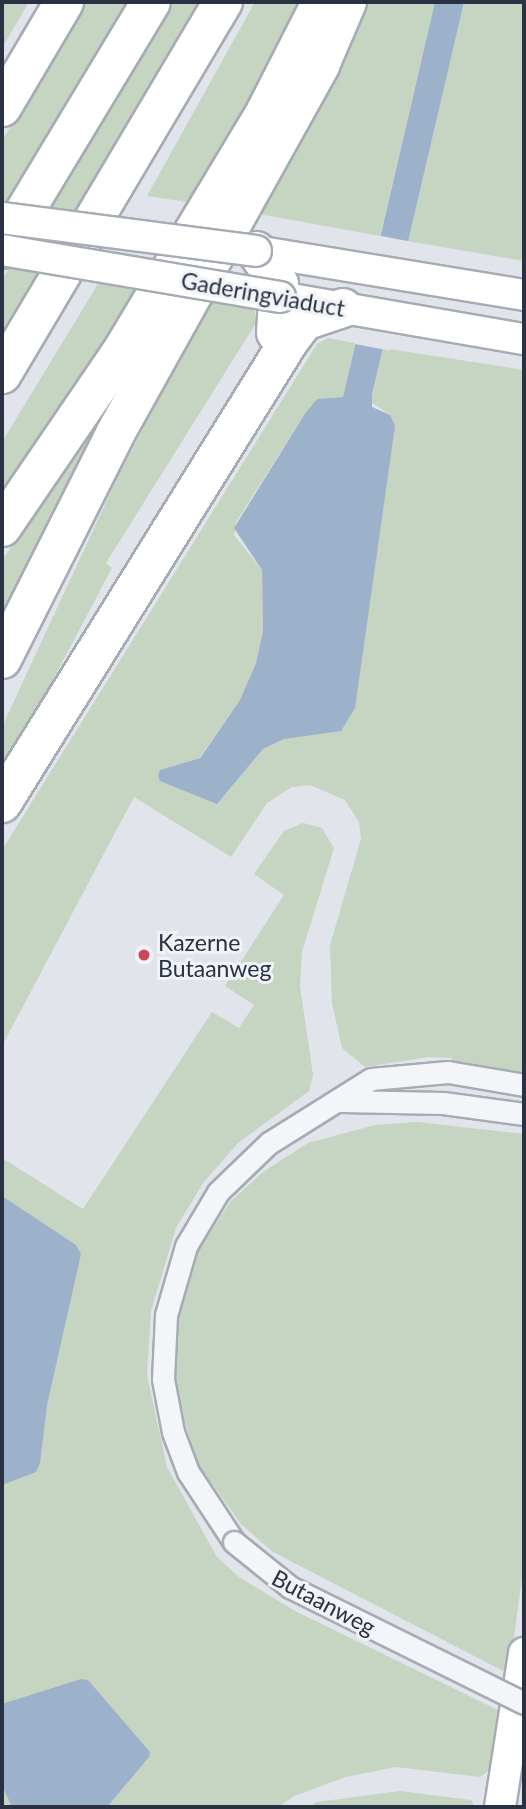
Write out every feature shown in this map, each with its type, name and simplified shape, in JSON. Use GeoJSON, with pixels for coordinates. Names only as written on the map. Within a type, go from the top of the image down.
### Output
{"type":"FeatureCollection","features":[{"type":"Feature","properties":{"kind":"highway"},"geometry":{"type":"LineString","coordinates":[[2,107],[64,2]]}},
{"type":"Feature","properties":{"kind":"highway"},"geometry":{"type":"LineString","coordinates":[[2,249],[151,2]]}},
{"type":"Feature","properties":{"kind":"highway"},"geometry":{"type":"LineString","coordinates":[[2,373],[223,2]]}},
{"type":"Feature","properties":{"kind":"highway"},"geometry":{"type":"LineString","coordinates":[[2,527],[122,351],[266,111],[322,2]]}},
{"type":"Feature","properties":{"kind":"highway"},"geometry":{"type":"LineString","coordinates":[[2,659],[115,434],[320,65],[347,2]]}},
{"type":"Feature","properties":{"kind":"highway"},"geometry":{"type":"LineString","coordinates":[[256,251],[272,270],[280,297],[269,373]]}},
{"type":"Feature","properties":{"kind":"highway"},"geometry":{"type":"LineString","coordinates":[[2,803],[304,321],[343,308]]}},
{"type":"Feature","properties":{"kind":"street","name":"Gaderingviaduct"},"geometry":{"type":"LineString","coordinates":[[2,218],[256,251],[524,295]]}},
{"type":"Feature","properties":{"kind":"street","name":"Gaderingviaduct"},"geometry":{"type":"LineString","coordinates":[[2,249],[524,339]]}},
{"type":"Feature","properties":{"kind":"street","name":"Butaanweg"},"geometry":{"type":"LineString","coordinates":[[524,1085],[448,1072],[370,1089],[341,1101],[270,1143],[218,1192],[186,1245],[166,1315],[163,1379],[173,1432],[200,1495],[234,1542],[290,1587],[524,1703]]}},
{"type":"Feature","properties":{"kind":"street","name":"Butaanweg"},"geometry":{"type":"LineString","coordinates":[[370,1089],[443,1103],[524,1114]]}},
{"type":"Feature","properties":{"kind":"street"},"geometry":{"type":"LineString","coordinates":[[500,1807],[524,1653]]}},
{"type":"Feature","properties":{"kind":"green space"},"geometry":{"type":"Polygon","coordinates":[[[2,2],[29,2],[2,48],[2,2]]]}},
{"type":"Feature","properties":{"kind":"green space"},"geometry":{"type":"Polygon","coordinates":[[[85,2],[127,2],[2,213],[2,141],[85,2]]]}},
{"type":"Feature","properties":{"kind":"green space"},"geometry":{"type":"Polygon","coordinates":[[[169,2],[200,2],[2,341],[2,280],[169,2]]]}},
{"type":"Feature","properties":{"kind":"green space"},"geometry":{"type":"Polygon","coordinates":[[[255,2],[312,2],[200,204],[147,196],[255,2]]]}},
{"type":"Feature","properties":{"kind":"green space"},"geometry":{"type":"Polygon","coordinates":[[[368,2],[435,2],[380,236],[259,214],[315,118],[368,2]]]}},
{"type":"Feature","properties":{"kind":"green space"},"geometry":{"type":"Polygon","coordinates":[[[464,2],[524,2],[524,261],[407,241],[464,2]]]}},
{"type":"Feature","properties":{"kind":"green space"},"geometry":{"type":"Polygon","coordinates":[[[101,279],[149,287],[2,507],[2,442],[101,279]]]}},
{"type":"Feature","properties":{"kind":"green space"},"geometry":{"type":"Polygon","coordinates":[[[213,297],[247,303],[255,311],[256,323],[106,563],[112,568],[2,776],[2,727],[120,472],[213,297]]]}},
{"type":"Feature","properties":{"kind":"green space"},"geometry":{"type":"Polygon","coordinates":[[[328,338],[355,343],[343,397],[317,399],[236,522],[234,535],[262,570],[263,631],[256,663],[240,700],[199,758],[161,770],[223,797],[263,749],[284,739],[390,415],[371,402],[383,348],[524,370],[524,1073],[452,1064],[452,1058],[428,1057],[365,1067],[342,1048],[332,1003],[330,945],[361,839],[359,822],[345,800],[310,785],[292,787],[267,803],[231,857],[134,797],[2,1046],[2,850],[317,344],[328,338]]]}},
{"type":"Feature","properties":{"kind":"green space"},"geometry":{"type":"Polygon","coordinates":[[[134,374],[2,640],[2,560],[134,374]]]}},
{"type":"Feature","properties":{"kind":"green space"},"geometry":{"type":"Polygon","coordinates":[[[303,823],[322,828],[334,848],[302,952],[300,986],[313,1075],[309,1091],[238,1143],[203,1183],[176,1228],[151,1311],[147,1375],[167,1467],[217,1557],[239,1577],[295,1611],[504,1713],[496,1765],[480,1777],[396,1767],[346,1777],[294,1796],[279,1807],[2,1807],[2,1158],[83,1209],[212,1012],[239,1028],[254,1005],[225,986],[284,895],[254,874],[284,831],[303,823]]]}},
{"type":"Feature","properties":{"kind":"green space"},"geometry":{"type":"Polygon","coordinates":[[[417,1122],[524,1134],[524,1563],[509,1674],[273,1552],[241,1524],[198,1464],[174,1389],[174,1323],[192,1260],[230,1202],[263,1172],[308,1143],[375,1125],[417,1122]]]}},
{"type":"Feature","properties":{"kind":"green space"},"geometry":{"type":"Polygon","coordinates":[[[400,1791],[471,1800],[475,1807],[309,1807],[317,1802],[400,1791]]]}},
{"type":"Feature","properties":{"kind":"water"},"geometry":{"type":"Polygon","coordinates":[[[435,2],[464,2],[372,395],[372,407],[390,415],[395,426],[355,708],[341,731],[284,739],[263,749],[217,804],[160,781],[158,775],[160,770],[200,758],[240,700],[256,663],[263,631],[262,570],[234,528],[306,412],[317,399],[343,397],[435,2]]]}},
{"type":"Feature","properties":{"kind":"water"},"geometry":{"type":"Polygon","coordinates":[[[2,1196],[76,1245],[81,1254],[47,1405],[40,1463],[36,1472],[2,1485],[2,1196]]]}},
{"type":"Feature","properties":{"kind":"water"},"geometry":{"type":"Polygon","coordinates":[[[81,1679],[88,1680],[150,1752],[149,1757],[107,1807],[12,1807],[2,1785],[2,1704],[81,1679]]]}},
{"type":"Feature","properties":{"kind":"pier"},"geometry":{"type":"Polygon","coordinates":[[[376,235],[411,242],[390,351],[355,344],[376,235]]]}},
{"type":"Feature","properties":{"kind":"place","name":"Kazerne Butaanweg"},"geometry":{"type":"Point","coordinates":[144,955]}}]}
